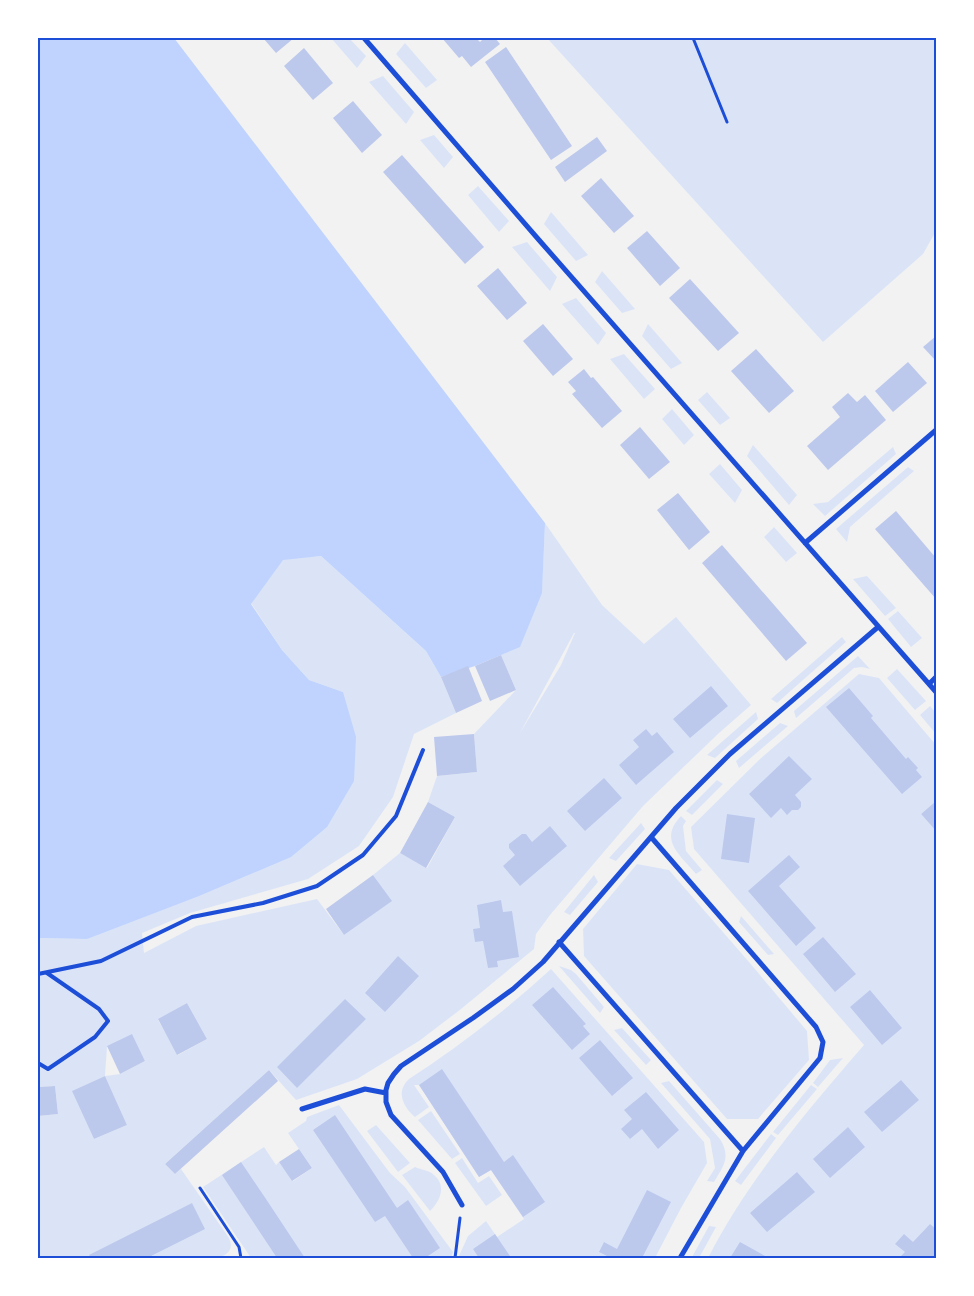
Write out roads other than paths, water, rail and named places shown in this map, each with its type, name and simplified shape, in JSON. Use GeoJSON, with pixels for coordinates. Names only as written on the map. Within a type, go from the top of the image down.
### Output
{"type":"FeatureCollection","features":[{"type":"Feature","properties":{"kind":"street"},"geometry":{"type":"LineString","coordinates":[[364,38],[936,692]]}},
{"type":"Feature","properties":{"kind":"street"},"geometry":{"type":"LineString","coordinates":[[805,543],[936,430]]}},
{"type":"Feature","properties":{"kind":"street"},"geometry":{"type":"LineString","coordinates":[[462,1205],[444,1172],[390,1115],[386,1102],[388,1083],[401,1066],[513,988],[543,962],[676,808],[730,754],[878,627]]}},
{"type":"Feature","properties":{"kind":"street"},"geometry":{"type":"LineString","coordinates":[[929,684],[936,677]]}},
{"type":"Feature","properties":{"kind":"street"},"geometry":{"type":"LineString","coordinates":[[651,838],[816,1027],[823,1042],[820,1058],[743,1151],[680,1258]]}},
{"type":"Feature","properties":{"kind":"street"},"geometry":{"type":"LineString","coordinates":[[559,942],[743,1151]]}},
{"type":"Feature","properties":{"kind":"street"},"geometry":{"type":"LineString","coordinates":[[302,1109],[365,1089],[386,1093]]}},
{"type":"Feature","properties":{"kind":"lane"},"geometry":{"type":"LineString","coordinates":[[38,974],[101,961],[192,917],[263,903],[317,886],[363,855],[396,816],[423,750]]}},
{"type":"Feature","properties":{"kind":"lane"},"geometry":{"type":"LineString","coordinates":[[38,1061],[38,1063],[48,1069],[95,1037],[108,1021],[99,1009],[47,973]]}},
{"type":"Feature","properties":{"kind":"water"},"geometry":{"type":"Polygon","coordinates":[[[38,38],[174,38],[545,523],[542,593],[520,647],[475,666],[441,677],[426,651],[321,556],[283,560],[251,604],[282,650],[309,680],[343,692],[356,737],[354,781],[327,827],[291,857],[199,896],[87,939],[38,938],[38,38]]]}}]}
